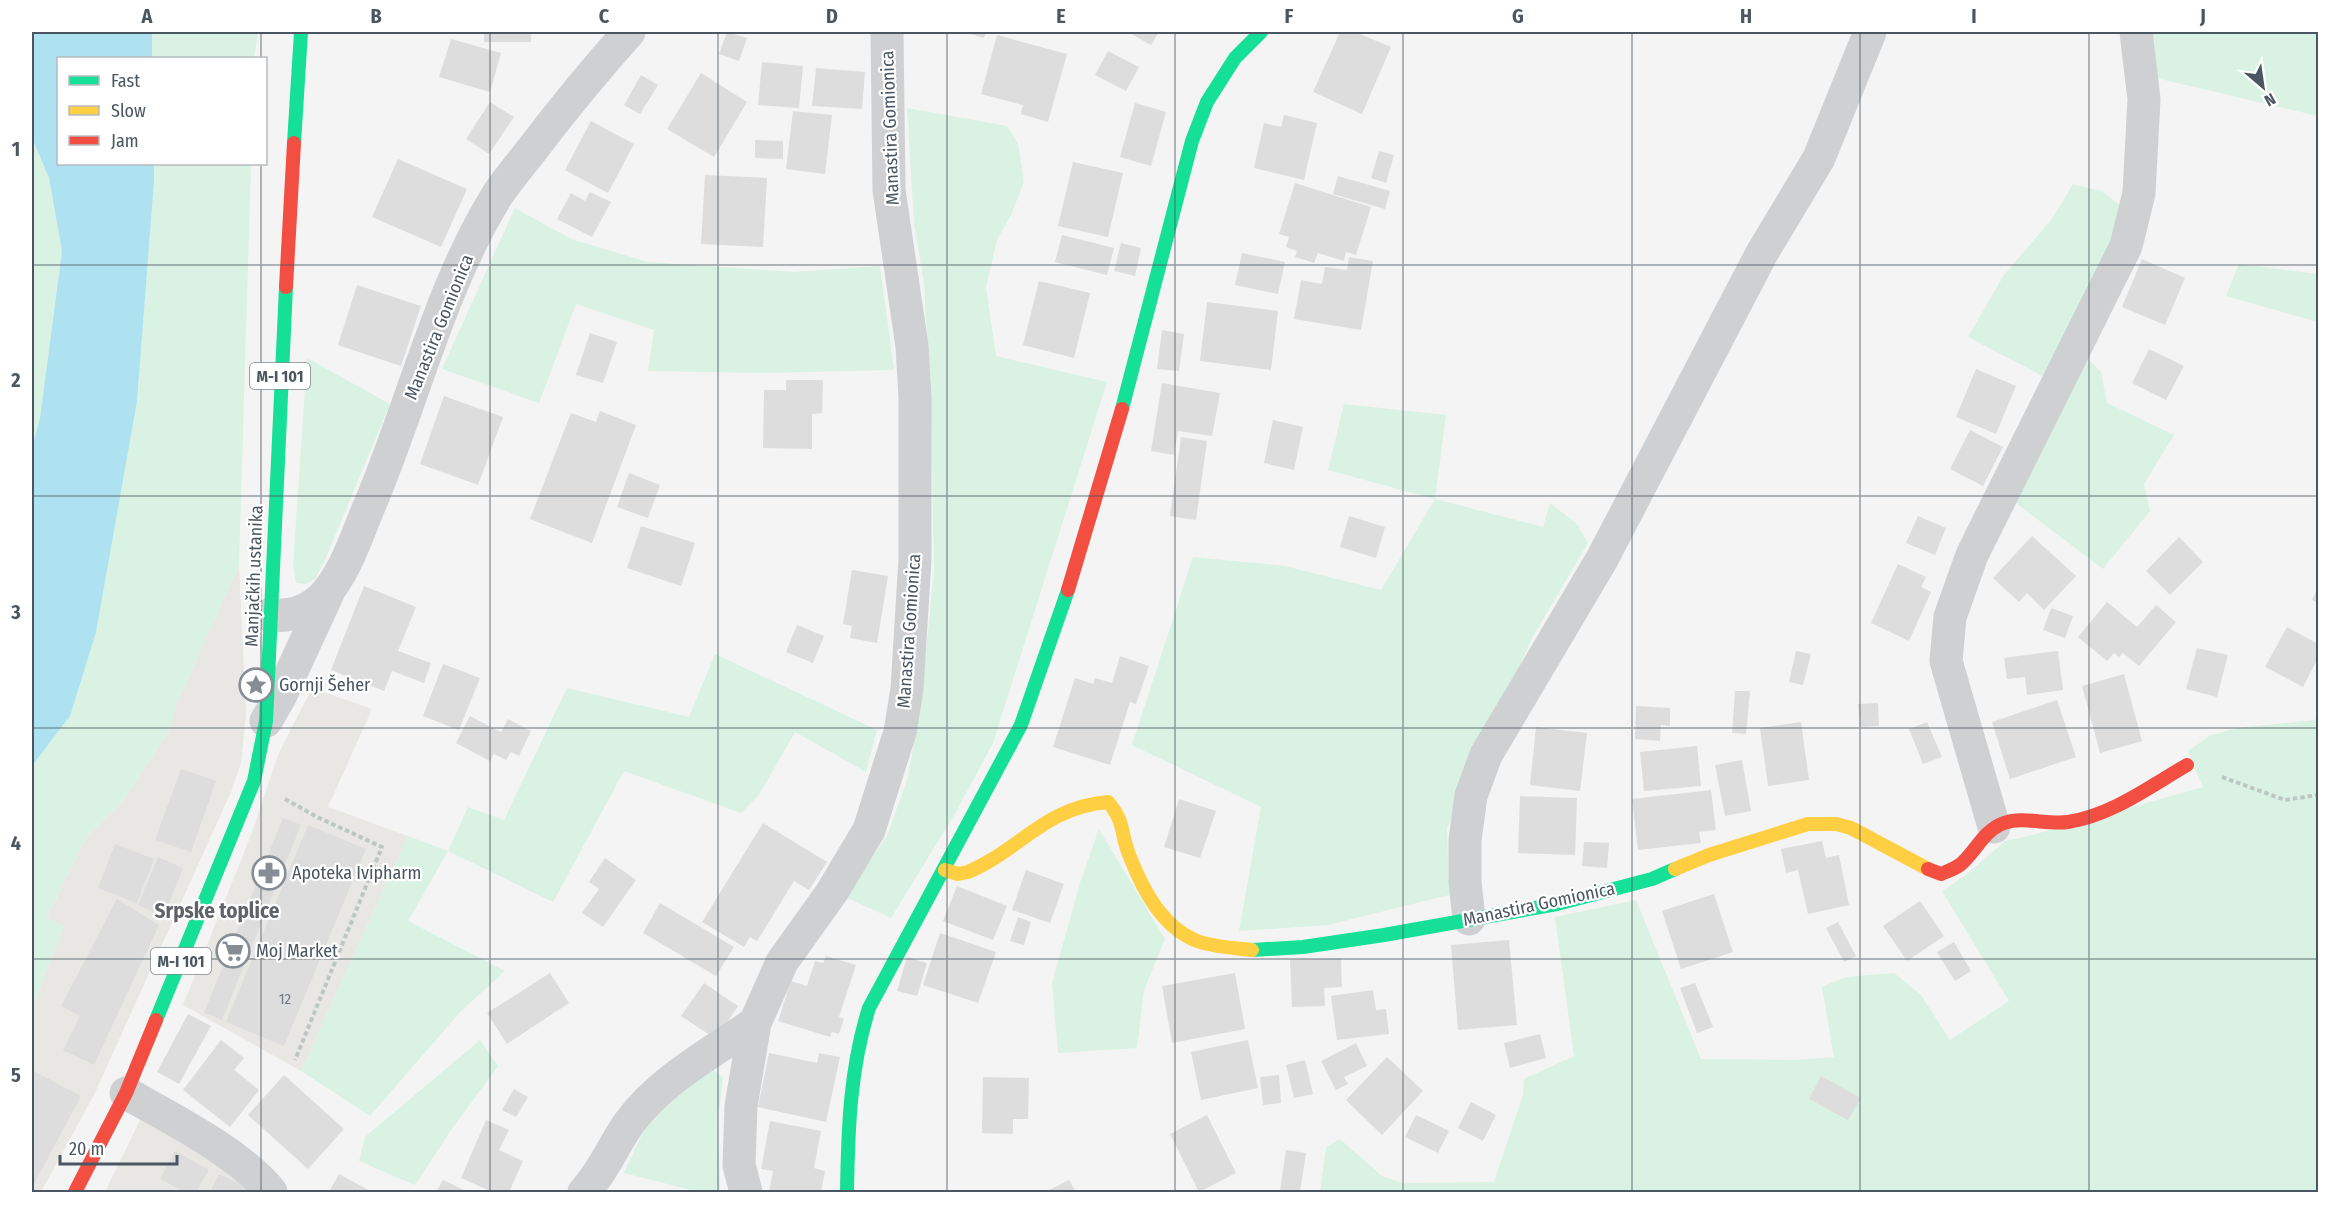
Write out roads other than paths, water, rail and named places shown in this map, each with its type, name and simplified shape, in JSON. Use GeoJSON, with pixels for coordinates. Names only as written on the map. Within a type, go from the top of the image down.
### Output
{"type":"FeatureCollection","features":[{"type":"Feature","properties":{"kind":"street","name":"Manjačkih ustanika"},"geometry":{"type":"LineString","coordinates":[[75,1192],[126,1093],[254,781],[266,721],[280,378],[301,32]]}},
{"type":"Feature","properties":{"kind":"street","name":"Manastira Gomionica"},"geometry":{"type":"LineString","coordinates":[[269,615],[292,615],[312,607],[332,585],[380,483],[444,307],[468,252],[498,194],[555,120],[629,32]]}},
{"type":"Feature","properties":{"kind":"street","name":"Manastira Gomionica"},"geometry":{"type":"LineString","coordinates":[[746,1192],[739,1165],[741,1106],[755,1023],[782,962],[832,892],[869,830],[900,732],[907,689],[915,559],[915,398],[912,346],[889,190],[887,32]]}},
{"type":"Feature","properties":{"kind":"street"},"geometry":{"type":"LineString","coordinates":[[847,1192],[850,1105],[862,1028],[869,1008],[1021,725],[1039,678],[1114,439],[1192,141],[1206,102],[1235,58],[1261,32]]}},
{"type":"Feature","properties":{"kind":"street"},"geometry":{"type":"LineString","coordinates":[[1469,919],[1464,882],[1465,840],[1471,796],[1486,755],[1602,559],[1762,253],[1819,158],[1870,32]]}},
{"type":"Feature","properties":{"kind":"street"},"geometry":{"type":"LineString","coordinates":[[2136,32],[2144,99],[2139,193],[2126,246],[1972,555],[1950,617],[1946,660],[1994,827],[2018,820],[2063,823],[2087,819],[2118,806],[2187,765]]}},
{"type":"Feature","properties":{"kind":"street"},"geometry":{"type":"LineString","coordinates":[[266,721],[280,697],[332,585]]}},
{"type":"Feature","properties":{"kind":"street","name":"Manastira Gomionica"},"geometry":{"type":"LineString","coordinates":[[945,870],[960,874],[980,867],[1046,822],[1071,809],[1098,802],[1108,802],[1119,815],[1129,855],[1145,888],[1165,920],[1198,941],[1256,950],[1303,947],[1384,935],[1557,904],[1653,879],[1709,855],[1808,824],[1836,824],[1851,828],[1916,864],[1941,874],[1960,865],[1984,835],[1994,827]]}},
{"type":"Feature","properties":{"kind":"street"},"geometry":{"type":"LineString","coordinates":[[584,1192],[603,1167],[630,1123],[668,1082],[755,1023]]}},
{"type":"Feature","properties":{"kind":"street"},"geometry":{"type":"LineString","coordinates":[[126,1093],[179,1122],[255,1176],[271,1192]]}},
{"type":"Feature","properties":{"kind":"water"},"geometry":{"type":"Polygon","coordinates":[[[32,32],[152,32],[152,57],[57,57],[57,165],[154,165],[154,182],[137,401],[96,632],[70,716],[32,766],[32,448],[40,418],[62,251],[49,178],[32,138],[32,32]]]}},
{"type":"Feature","properties":{"kind":"place","name":"Gornji Šeher"},"geometry":{"type":"Point","coordinates":[256,685]}},
{"type":"Feature","properties":{"kind":"place","name":"Apoteka Ivipharm"},"geometry":{"type":"Point","coordinates":[269,873]}},
{"type":"Feature","properties":{"kind":"place","name":"Moj Market"},"geometry":{"type":"Point","coordinates":[233,951]}},
{"type":"Feature","properties":{"kind":"district","name":"Srpske toplice"},"geometry":{"type":"Point","coordinates":[217,911]}}]}
